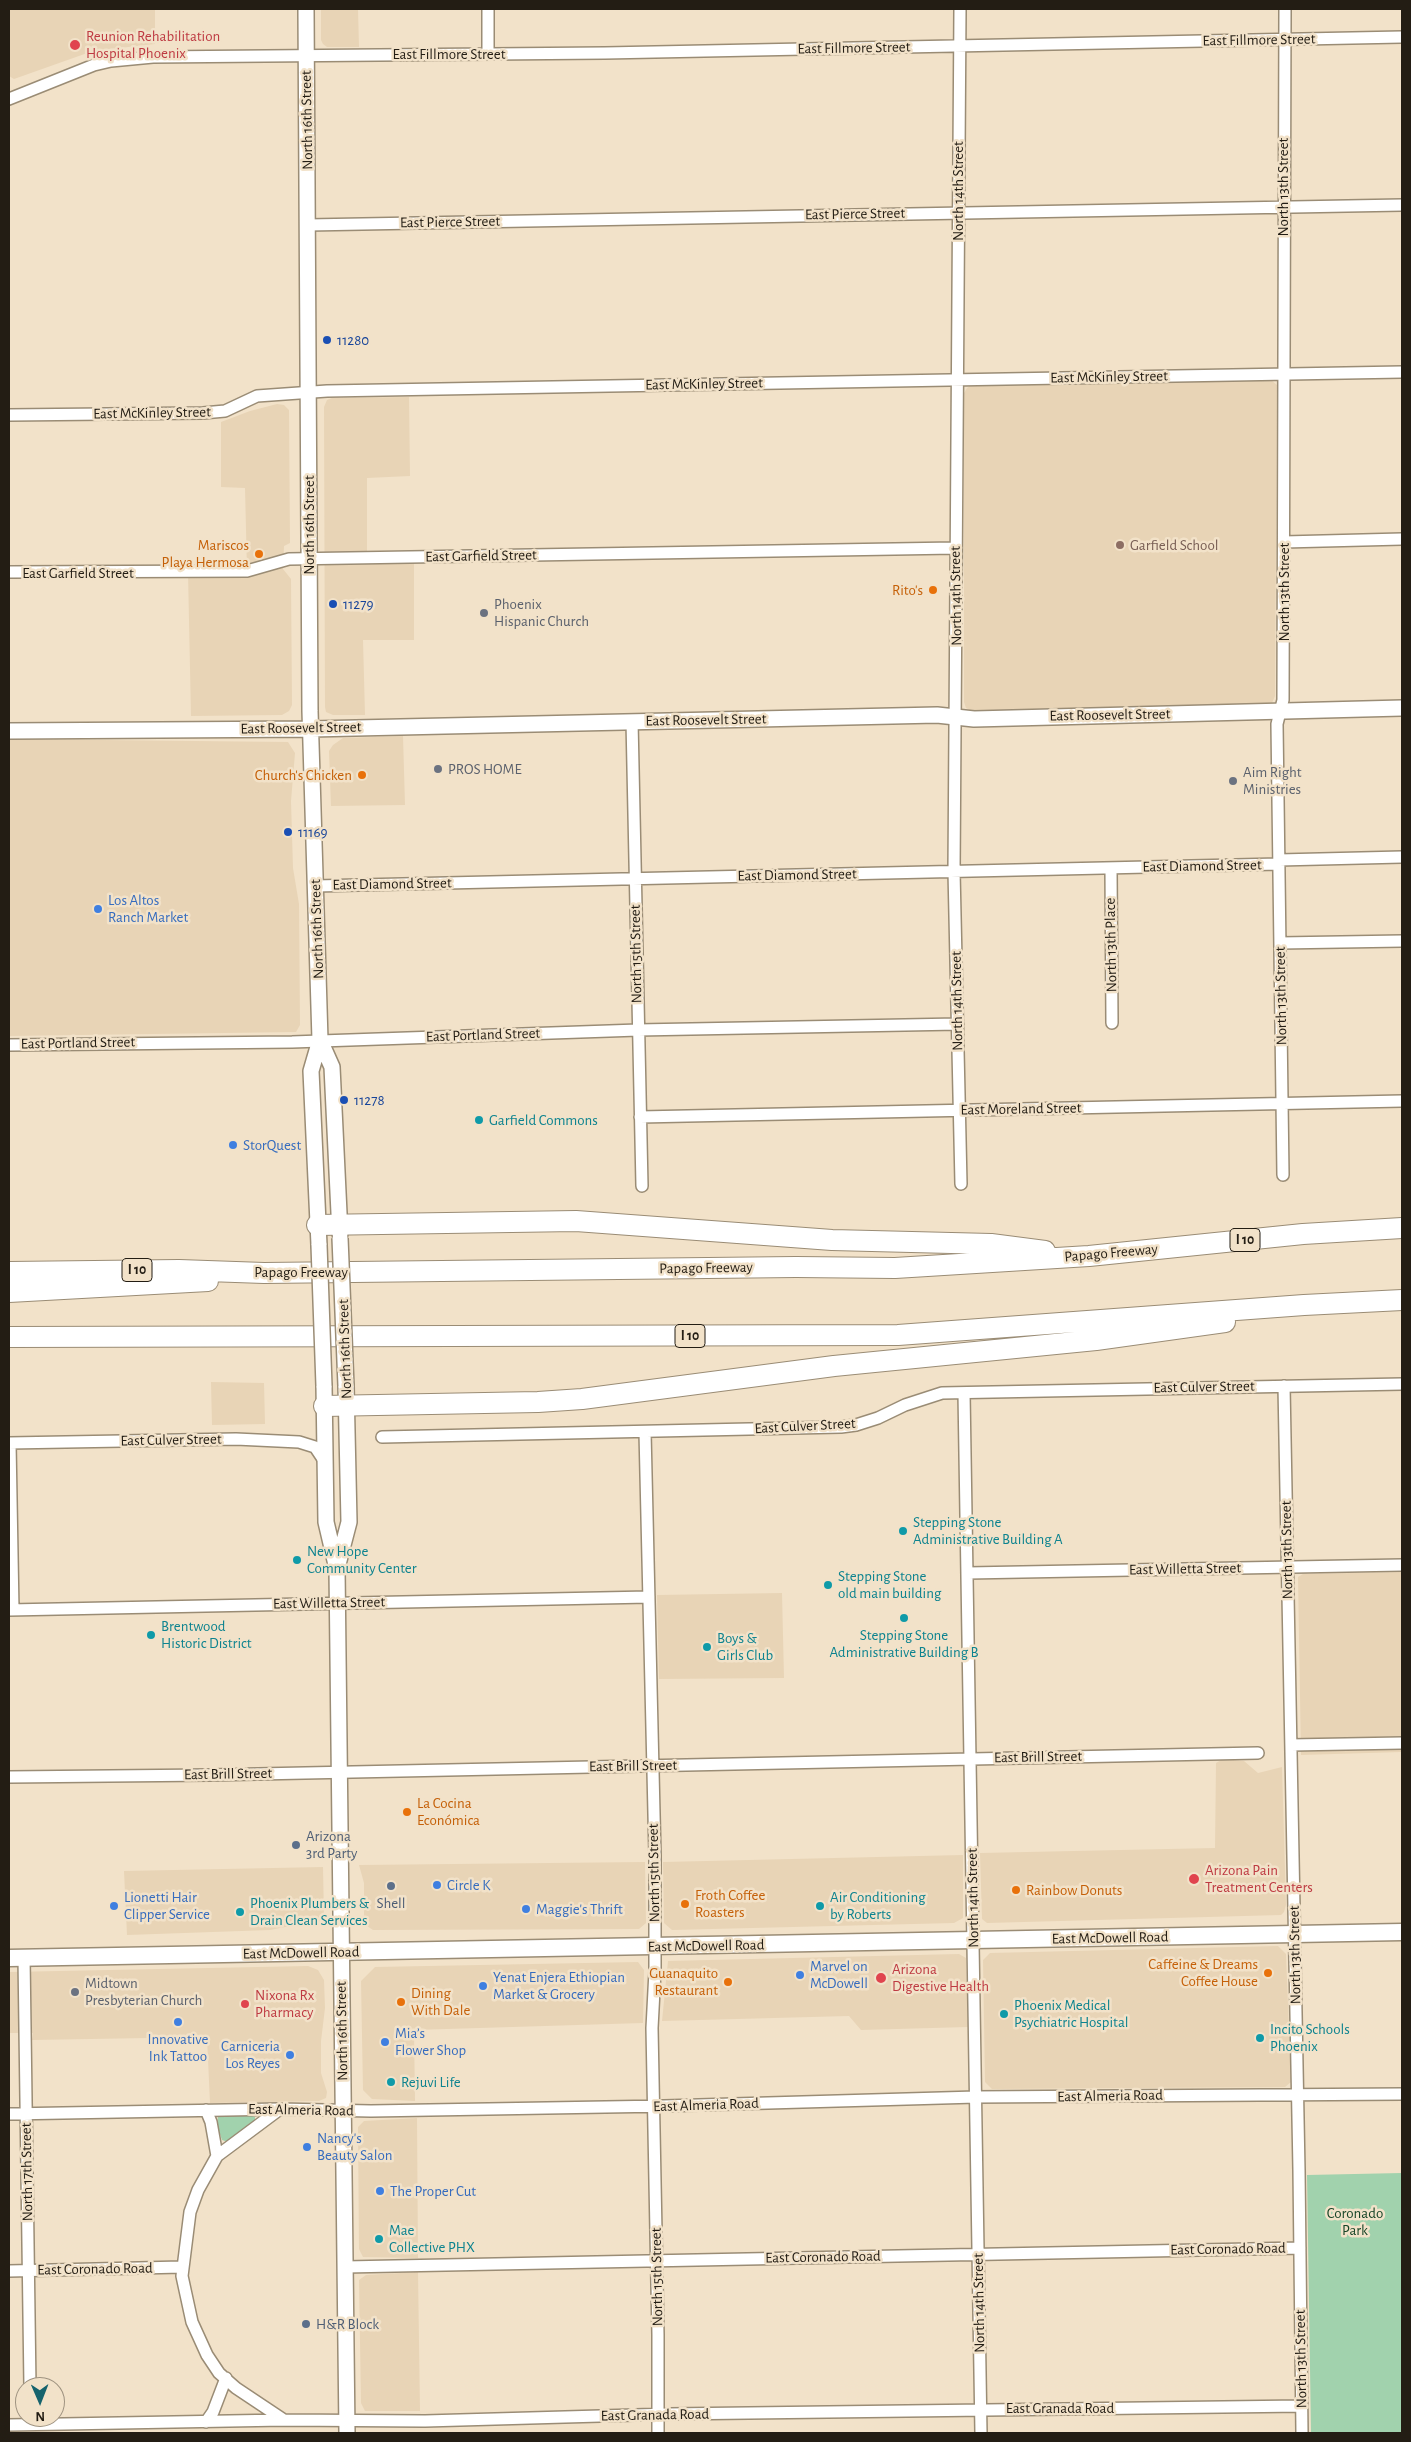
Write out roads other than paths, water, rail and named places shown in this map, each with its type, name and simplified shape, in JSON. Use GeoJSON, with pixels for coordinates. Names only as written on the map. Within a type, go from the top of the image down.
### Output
{"type":"FeatureCollection","features":[{"type":"Feature","properties":{"kind":"highway"},"geometry":{"type":"LineString","coordinates":[[317,1225],[340,1231],[606,1222],[832,1240],[992,1244],[1089,1256]]}},
{"type":"Feature","properties":{"kind":"highway","name":"Papago Freeway"},"geometry":{"type":"LineString","coordinates":[[9,1272],[179,1270],[264,1273],[796,1267],[895,1268],[1089,1256],[1302,1234],[1402,1228]]}},
{"type":"Feature","properties":{"kind":"highway"},"geometry":{"type":"LineString","coordinates":[[9,1292],[187,1283],[264,1273]]}},
{"type":"Feature","properties":{"kind":"highway","name":"I 10"},"geometry":{"type":"LineString","coordinates":[[9,1337],[898,1335],[1304,1305],[1402,1300]]}},
{"type":"Feature","properties":{"kind":"highway"},"geometry":{"type":"LineString","coordinates":[[324,1396],[530,1402],[590,1398],[834,1366],[1115,1338],[1203,1326],[1304,1305]]}},
{"type":"Feature","properties":{"kind":"highway"},"geometry":{"type":"LineString","coordinates":[[9,1324],[75,1337]]}},
{"type":"Feature","properties":{"kind":"main road","name":"North 16th Street"},"geometry":{"type":"LineString","coordinates":[[306,9],[311,729],[320,1040],[311,1071],[319,1244],[326,1522],[337,1569],[338,1603],[347,2427]]}},
{"type":"Feature","properties":{"kind":"main road","name":"East Roosevelt Street"},"geometry":{"type":"LineString","coordinates":[[9,731],[311,729],[937,715],[954,718],[1402,708]]}},
{"type":"Feature","properties":{"kind":"main road","name":"North 16th Street"},"geometry":{"type":"LineString","coordinates":[[320,1040],[332,1067],[347,1396],[348,1522],[337,1569]]}},
{"type":"Feature","properties":{"kind":"main road","name":"East McDowell Road"},"geometry":{"type":"LineString","coordinates":[[16,1957],[655,1947],[1402,1932]]}},
{"type":"Feature","properties":{"kind":"street"},"geometry":{"type":"LineString","coordinates":[[488,9],[488,54]]}},
{"type":"Feature","properties":{"kind":"street","name":"North 14th Street"},"geometry":{"type":"LineString","coordinates":[[960,9],[954,872],[961,1184]]}},
{"type":"Feature","properties":{"kind":"street","name":"North 13th Street"},"geometry":{"type":"LineString","coordinates":[[1283,1175],[1277,724],[1283,700],[1285,9]]}},
{"type":"Feature","properties":{"kind":"street","name":"East Fillmore Street"},"geometry":{"type":"LineString","coordinates":[[9,100],[81,70],[111,61],[153,57],[488,54],[1402,37]]}},
{"type":"Feature","properties":{"kind":"street","name":"East Pierce Street"},"geometry":{"type":"LineString","coordinates":[[308,224],[1402,205]]}},
{"type":"Feature","properties":{"kind":"street","name":"East McKinley Street"},"geometry":{"type":"LineString","coordinates":[[9,415],[203,413],[225,410],[257,396],[309,392],[1402,372]]}},
{"type":"Feature","properties":{"kind":"street"},"geometry":{"type":"LineString","coordinates":[[1284,542],[1402,539]]}},
{"type":"Feature","properties":{"kind":"street","name":"East Garfield Street"},"geometry":{"type":"LineString","coordinates":[[9,572],[247,571],[289,559],[955,548]]}},
{"type":"Feature","properties":{"kind":"street","name":"North 15th Street"},"geometry":{"type":"LineString","coordinates":[[632,721],[642,1186]]}},
{"type":"Feature","properties":{"kind":"street","name":"East Diamond Street"},"geometry":{"type":"LineString","coordinates":[[315,886],[1111,868],[1402,857]]}},
{"type":"Feature","properties":{"kind":"street","name":"North 13th Place"},"geometry":{"type":"LineString","coordinates":[[1111,868],[1112,1023]]}},
{"type":"Feature","properties":{"kind":"street"},"geometry":{"type":"LineString","coordinates":[[1280,943],[1402,941]]}},
{"type":"Feature","properties":{"kind":"street","name":"East Portland Street"},"geometry":{"type":"LineString","coordinates":[[9,1044],[320,1040],[638,1030],[958,1024]]}},
{"type":"Feature","properties":{"kind":"street","name":"East Moreland Street"},"geometry":{"type":"LineString","coordinates":[[640,1117],[1402,1101]]}},
{"type":"Feature","properties":{"kind":"street","name":"East Culver Street"},"geometry":{"type":"LineString","coordinates":[[382,1437],[645,1432],[856,1425],[934,1396],[964,1393],[1402,1384]]}},
{"type":"Feature","properties":{"kind":"street","name":"North 13th Street"},"geometry":{"type":"LineString","coordinates":[[1284,1386],[1298,2096],[1302,2433]]}},
{"type":"Feature","properties":{"kind":"street","name":"North 14th Street"},"geometry":{"type":"LineString","coordinates":[[964,1393],[981,2433]]}},
{"type":"Feature","properties":{"kind":"street","name":"North 15th Street"},"geometry":{"type":"LineString","coordinates":[[645,1432],[653,1765],[655,1947],[652,2028],[658,2433]]}},
{"type":"Feature","properties":{"kind":"street","name":"East Culver Street"},"geometry":{"type":"LineString","coordinates":[[9,1443],[236,1439],[299,1442],[315,1448],[325,1462]]}},
{"type":"Feature","properties":{"kind":"street"},"geometry":{"type":"LineString","coordinates":[[9,1443],[11,1610]]}},
{"type":"Feature","properties":{"kind":"street","name":"East Willetta Street"},"geometry":{"type":"LineString","coordinates":[[968,1573],[1402,1565]]}},
{"type":"Feature","properties":{"kind":"street","name":"East Willetta Street"},"geometry":{"type":"LineString","coordinates":[[11,1610],[649,1597]]}},
{"type":"Feature","properties":{"kind":"street"},"geometry":{"type":"LineString","coordinates":[[1290,1745],[1402,1744]]}},
{"type":"Feature","properties":{"kind":"street","name":"East Brill Street"},"geometry":{"type":"LineString","coordinates":[[9,1777],[1258,1754]]}},
{"type":"Feature","properties":{"kind":"street","name":"North 17th Street"},"geometry":{"type":"LineString","coordinates":[[16,1957],[27,2114],[30,2377]]}},
{"type":"Feature","properties":{"kind":"street","name":"East Almeria Road"},"geometry":{"type":"LineString","coordinates":[[9,2114],[280,2109],[343,2110],[654,2106],[976,2097],[1402,2094]]}},
{"type":"Feature","properties":{"kind":"street"},"geometry":{"type":"LineString","coordinates":[[280,2109],[217,2156],[198,2190],[190,2212],[182,2267],[186,2301],[197,2336],[206,2355],[226,2378],[251,2400],[284,2420]]}},
{"type":"Feature","properties":{"kind":"street"},"geometry":{"type":"LineString","coordinates":[[206,2110],[211,2122],[217,2156]]}},
{"type":"Feature","properties":{"kind":"street","name":"East Coronado Road"},"geometry":{"type":"LineString","coordinates":[[345,2267],[1300,2248]]}},
{"type":"Feature","properties":{"kind":"street","name":"East Coronado Road"},"geometry":{"type":"LineString","coordinates":[[9,2271],[182,2267]]}},
{"type":"Feature","properties":{"kind":"street"},"geometry":{"type":"LineString","coordinates":[[206,2422],[213,2412],[226,2378]]}},
{"type":"Feature","properties":{"kind":"street","name":"East Granada Road"},"geometry":{"type":"LineString","coordinates":[[65,2424],[284,2420],[347,2427],[657,2414],[1302,2406]]}},
{"type":"Feature","properties":{"kind":"place","name":"Reunion Rehabilitation Hospital Phoenix"},"geometry":{"type":"Point","coordinates":[75,45]}},
{"type":"Feature","properties":{"kind":"place","name":"11280"},"geometry":{"type":"Point","coordinates":[327,340]}},
{"type":"Feature","properties":{"kind":"place","name":"Garfield School"},"geometry":{"type":"Point","coordinates":[1120,545]}},
{"type":"Feature","properties":{"kind":"place","name":"Mariscos Playa Hermosa"},"geometry":{"type":"Point","coordinates":[259,554]}},
{"type":"Feature","properties":{"kind":"place","name":"Rito's"},"geometry":{"type":"Point","coordinates":[933,590]}},
{"type":"Feature","properties":{"kind":"place","name":"11279"},"geometry":{"type":"Point","coordinates":[333,604]}},
{"type":"Feature","properties":{"kind":"place","name":"Phoenix Hispanic Church"},"geometry":{"type":"Point","coordinates":[484,613]}},
{"type":"Feature","properties":{"kind":"place","name":"PROS HOME"},"geometry":{"type":"Point","coordinates":[438,769]}},
{"type":"Feature","properties":{"kind":"place","name":"Church's Chicken"},"geometry":{"type":"Point","coordinates":[362,775]}},
{"type":"Feature","properties":{"kind":"place","name":"Aim Right Ministries"},"geometry":{"type":"Point","coordinates":[1233,781]}},
{"type":"Feature","properties":{"kind":"place","name":"11169"},"geometry":{"type":"Point","coordinates":[288,832]}},
{"type":"Feature","properties":{"kind":"place","name":"Los Altos Ranch Market"},"geometry":{"type":"Point","coordinates":[98,909]}},
{"type":"Feature","properties":{"kind":"place","name":"11278"},"geometry":{"type":"Point","coordinates":[344,1100]}},
{"type":"Feature","properties":{"kind":"place","name":"Garfield Commons"},"geometry":{"type":"Point","coordinates":[479,1120]}},
{"type":"Feature","properties":{"kind":"place","name":"StorQuest"},"geometry":{"type":"Point","coordinates":[233,1145]}},
{"type":"Feature","properties":{"kind":"place","name":"Stepping Stone Administrative Building A"},"geometry":{"type":"Point","coordinates":[903,1531]}},
{"type":"Feature","properties":{"kind":"place","name":"New Hope Community Center"},"geometry":{"type":"Point","coordinates":[297,1560]}},
{"type":"Feature","properties":{"kind":"place","name":"Stepping Stone old main building"},"geometry":{"type":"Point","coordinates":[828,1585]}},
{"type":"Feature","properties":{"kind":"place","name":"Stepping Stone Administrative Building B"},"geometry":{"type":"Point","coordinates":[904,1618]}},
{"type":"Feature","properties":{"kind":"place","name":"Brentwood Historic District"},"geometry":{"type":"Point","coordinates":[151,1635]}},
{"type":"Feature","properties":{"kind":"place","name":"Boys & Girls Club"},"geometry":{"type":"Point","coordinates":[707,1647]}},
{"type":"Feature","properties":{"kind":"place","name":"La Cocina Económica"},"geometry":{"type":"Point","coordinates":[407,1812]}},
{"type":"Feature","properties":{"kind":"place","name":"Arizona 3rd Party"},"geometry":{"type":"Point","coordinates":[296,1845]}},
{"type":"Feature","properties":{"kind":"place","name":"Arizona Pain Treatment Centers"},"geometry":{"type":"Point","coordinates":[1194,1879]}},
{"type":"Feature","properties":{"kind":"place","name":"Circle K"},"geometry":{"type":"Point","coordinates":[437,1885]}},
{"type":"Feature","properties":{"kind":"place","name":"Shell"},"geometry":{"type":"Point","coordinates":[391,1886]}},
{"type":"Feature","properties":{"kind":"place","name":"Rainbow Donuts"},"geometry":{"type":"Point","coordinates":[1016,1890]}},
{"type":"Feature","properties":{"kind":"place","name":"Froth Coffee Roasters"},"geometry":{"type":"Point","coordinates":[685,1904]}},
{"type":"Feature","properties":{"kind":"place","name":"Lionetti Hair Clipper Service"},"geometry":{"type":"Point","coordinates":[114,1906]}},
{"type":"Feature","properties":{"kind":"place","name":"Air Conditioning by Roberts"},"geometry":{"type":"Point","coordinates":[820,1906]}},
{"type":"Feature","properties":{"kind":"place","name":"Maggie's Thrift"},"geometry":{"type":"Point","coordinates":[526,1909]}},
{"type":"Feature","properties":{"kind":"place","name":"Phoenix Plumbers & Drain Clean Services"},"geometry":{"type":"Point","coordinates":[240,1912]}},
{"type":"Feature","properties":{"kind":"place","name":"Caffeine & Dreams Coffee House"},"geometry":{"type":"Point","coordinates":[1268,1973]}},
{"type":"Feature","properties":{"kind":"place","name":"Marvel on McDowell"},"geometry":{"type":"Point","coordinates":[800,1975]}},
{"type":"Feature","properties":{"kind":"place","name":"Arizona Digestive Health"},"geometry":{"type":"Point","coordinates":[881,1978]}},
{"type":"Feature","properties":{"kind":"place","name":"Guanaquito Restaurant"},"geometry":{"type":"Point","coordinates":[728,1982]}},
{"type":"Feature","properties":{"kind":"place","name":"Yenat Enjera Ethiopian Market & Grocery"},"geometry":{"type":"Point","coordinates":[483,1986]}},
{"type":"Feature","properties":{"kind":"place","name":"Midtown Presbyterian Church"},"geometry":{"type":"Point","coordinates":[75,1992]}},
{"type":"Feature","properties":{"kind":"place","name":"Dining With Dale"},"geometry":{"type":"Point","coordinates":[401,2002]}},
{"type":"Feature","properties":{"kind":"place","name":"Nixona Rx Pharmacy"},"geometry":{"type":"Point","coordinates":[245,2004]}},
{"type":"Feature","properties":{"kind":"place","name":"Phoenix Medical Psychiatric Hospital"},"geometry":{"type":"Point","coordinates":[1004,2014]}},
{"type":"Feature","properties":{"kind":"place","name":"Innovative Ink Tattoo"},"geometry":{"type":"Point","coordinates":[178,2022]}},
{"type":"Feature","properties":{"kind":"place","name":"Incito Schools Phoenix"},"geometry":{"type":"Point","coordinates":[1260,2038]}},
{"type":"Feature","properties":{"kind":"place","name":"Mia’s Flower Shop"},"geometry":{"type":"Point","coordinates":[385,2042]}},
{"type":"Feature","properties":{"kind":"place","name":"Carniceria Los Reyes"},"geometry":{"type":"Point","coordinates":[290,2055]}},
{"type":"Feature","properties":{"kind":"place","name":"Rejuvi Life"},"geometry":{"type":"Point","coordinates":[391,2082]}},
{"type":"Feature","properties":{"kind":"place","name":"Nancy's Beauty Salon"},"geometry":{"type":"Point","coordinates":[307,2147]}},
{"type":"Feature","properties":{"kind":"place","name":"The Proper Cut"},"geometry":{"type":"Point","coordinates":[380,2191]}},
{"type":"Feature","properties":{"kind":"place","name":"Mae Collective PHX"},"geometry":{"type":"Point","coordinates":[379,2239]}},
{"type":"Feature","properties":{"kind":"place","name":"H&R Block"},"geometry":{"type":"Point","coordinates":[306,2324]}},
{"type":"Feature","properties":{"kind":"park label","name":"Coronado Park"},"geometry":{"type":"Point","coordinates":[1355,2222]}}]}
